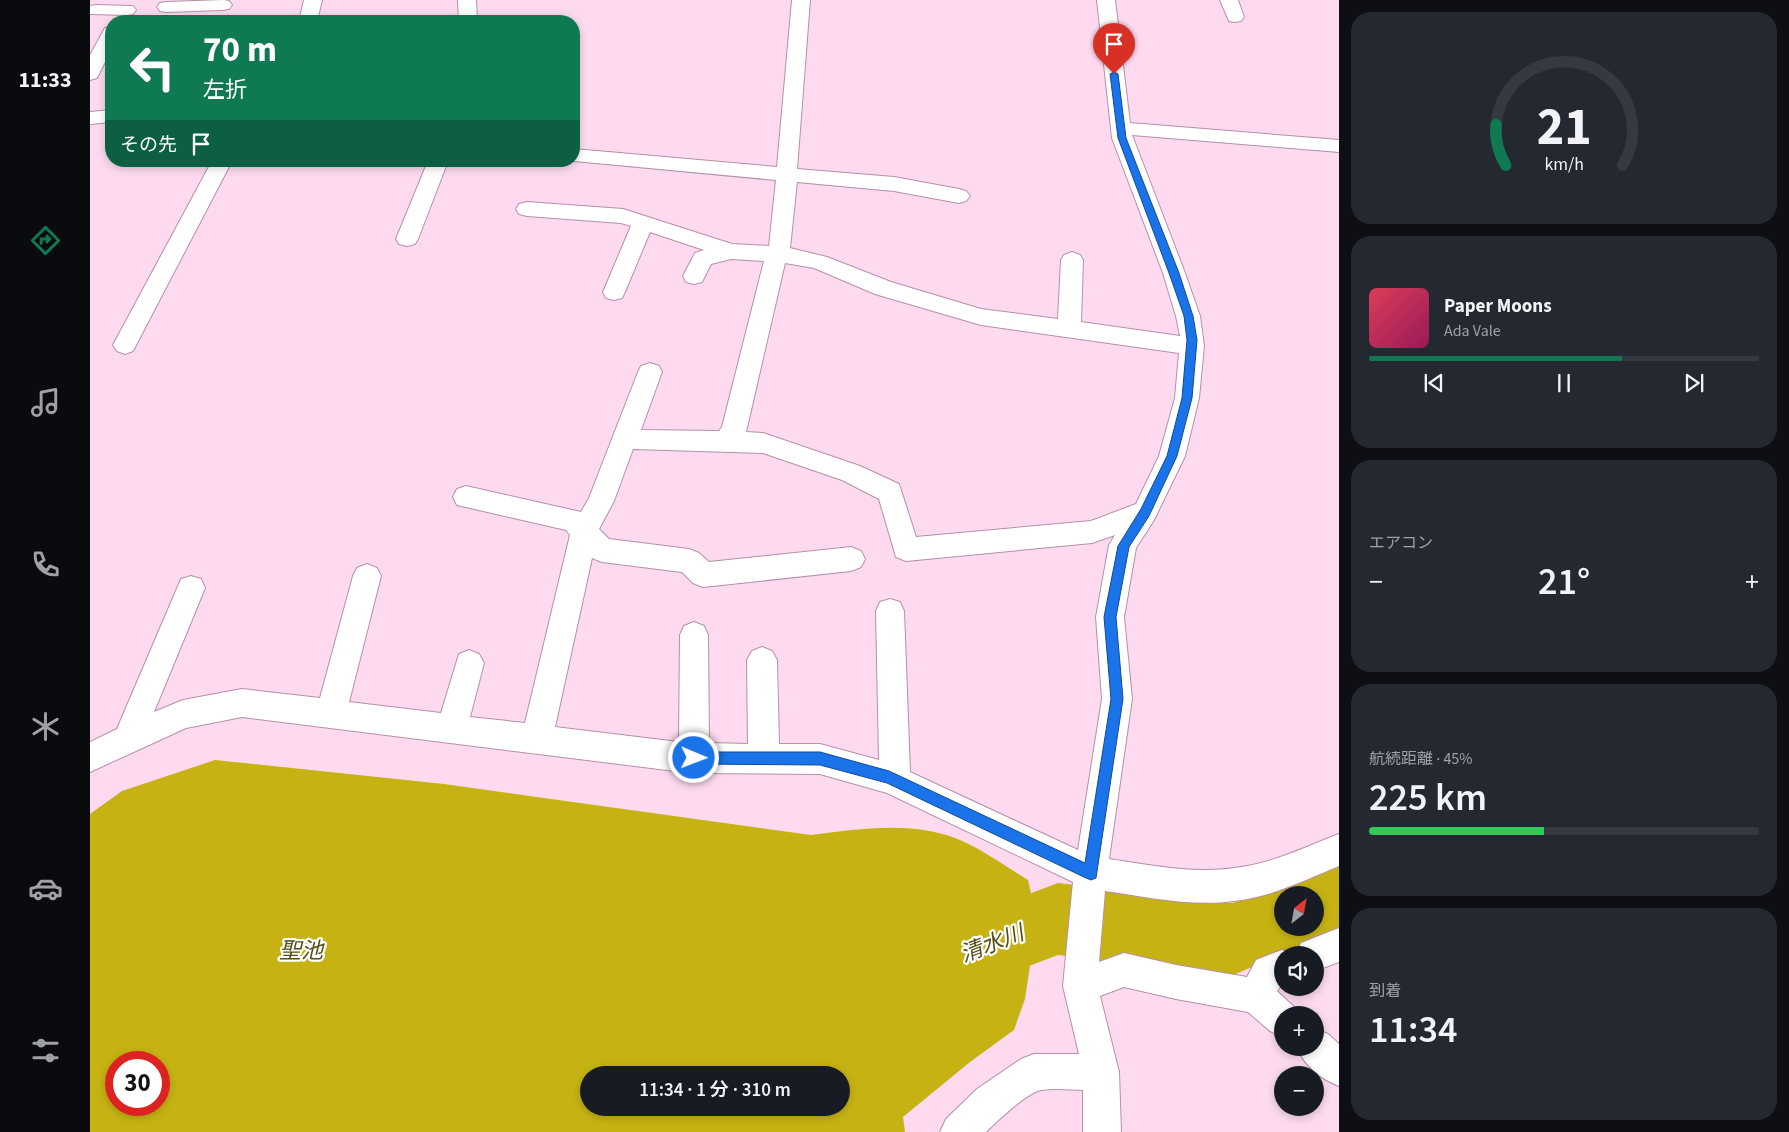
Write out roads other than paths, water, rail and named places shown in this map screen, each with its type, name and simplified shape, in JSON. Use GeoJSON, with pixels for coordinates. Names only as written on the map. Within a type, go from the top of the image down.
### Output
{"type":"FeatureCollection","features":[{"type":"Feature","properties":{"kind":"street"},"geometry":{"type":"LineString","coordinates":[[309,15],[313,0]]}},
{"type":"Feature","properties":{"kind":"street"},"geometry":{"type":"LineString","coordinates":[[467,0],[468,15]]}},
{"type":"Feature","properties":{"kind":"street"},"geometry":{"type":"LineString","coordinates":[[719,442],[728,438],[734,431],[781,244],[800,0]]}},
{"type":"Feature","properties":{"kind":"street"},"geometry":{"type":"LineString","coordinates":[[1102,1132],[1101,1072],[1080,986],[1090,879],[1117,699],[1110,617],[1123,546],[1145,512],[1172,456],[1187,398],[1192,346],[1188,316],[1143,190],[1122,138],[1106,0]]}},
{"type":"Feature","properties":{"kind":"street"},"geometry":{"type":"LineString","coordinates":[[1229,0],[1235,17]]}},
{"type":"Feature","properties":{"kind":"street"},"geometry":{"type":"LineString","coordinates":[[166,7],[191,3],[223,5]]}},
{"type":"Feature","properties":{"kind":"street"},"geometry":{"type":"LineString","coordinates":[[96,10],[126,10]]}},
{"type":"Feature","properties":{"kind":"street"},"geometry":{"type":"LineString","coordinates":[[90,74],[105,44]]}},
{"type":"Feature","properties":{"kind":"street"},"geometry":{"type":"LineString","coordinates":[[90,118],[105,117]]}},
{"type":"Feature","properties":{"kind":"street"},"geometry":{"type":"LineString","coordinates":[[1120,128],[1339,146]]}},
{"type":"Feature","properties":{"kind":"street"},"geometry":{"type":"LineString","coordinates":[[580,163],[787,175],[894,184],[920,183],[959,196]]}},
{"type":"Feature","properties":{"kind":"street"},"geometry":{"type":"LineString","coordinates":[[125,345],[219,167]]}},
{"type":"Feature","properties":{"kind":"street"},"geometry":{"type":"LineString","coordinates":[[408,239],[436,167]]}},
{"type":"Feature","properties":{"kind":"street"},"geometry":{"type":"LineString","coordinates":[[202,199],[228,200]]}},
{"type":"Feature","properties":{"kind":"street"},"geometry":{"type":"LineString","coordinates":[[527,209],[623,216],[730,251],[777,255],[819,262],[883,288],[981,317],[1192,346]]}},
{"type":"Feature","properties":{"kind":"street"},"geometry":{"type":"LineString","coordinates":[[614,292],[643,222]]}},
{"type":"Feature","properties":{"kind":"street"},"geometry":{"type":"LineString","coordinates":[[694,276],[703,258],[730,251]]}},
{"type":"Feature","properties":{"kind":"street"},"geometry":{"type":"LineString","coordinates":[[1069,329],[1072,260]]}},
{"type":"Feature","properties":{"kind":"street"},"geometry":{"type":"LineString","coordinates":[[537,738],[584,532],[601,501],[650,372]]}},
{"type":"Feature","properties":{"kind":"street"},"geometry":{"type":"LineString","coordinates":[[624,439],[763,443],[851,474],[890,492],[906,549],[1092,532],[1145,512]]}},
{"type":"Feature","properties":{"kind":"street"},"geometry":{"type":"LineString","coordinates":[[466,497],[574,521],[602,550],[690,561],[704,575],[851,559]]}},
{"type":"Feature","properties":{"kind":"street"},"geometry":{"type":"LineString","coordinates":[[331,713],[367,576]]}},
{"type":"Feature","properties":{"kind":"street"},"geometry":{"type":"LineString","coordinates":[[128,740],[192,588]]}},
{"type":"Feature","properties":{"kind":"street"},"geometry":{"type":"LineString","coordinates":[[890,611],[895,781]]}},
{"type":"Feature","properties":{"kind":"street"},"geometry":{"type":"LineString","coordinates":[[694,635],[694,758]]}},
{"type":"Feature","properties":{"kind":"street"},"geometry":{"type":"LineString","coordinates":[[762,660],[764,758]]}},
{"type":"Feature","properties":{"kind":"street"},"geometry":{"type":"LineString","coordinates":[[452,728],[469,663]]}},
{"type":"Feature","properties":{"kind":"street"},"geometry":{"type":"LineString","coordinates":[[90,757],[183,714],[242,703],[694,758],[820,758],[889,778],[1090,879],[1179,885],[1234,885],[1277,875],[1339,850]]}},
{"type":"Feature","properties":{"kind":"street"},"geometry":{"type":"LineString","coordinates":[[1324,951],[1339,945]]}},
{"type":"Feature","properties":{"kind":"street"},"geometry":{"type":"LineString","coordinates":[[1256,996],[1268,972],[1274,969]]}},
{"type":"Feature","properties":{"kind":"street"},"geometry":{"type":"LineString","coordinates":[[1080,986],[1124,970],[1176,982],[1256,996],[1274,1012]]}},
{"type":"Feature","properties":{"kind":"street"},"geometry":{"type":"LineString","coordinates":[[1324,1055],[1339,1068]]}},
{"type":"Feature","properties":{"kind":"street"},"geometry":{"type":"LineString","coordinates":[[959,1132],[990,1102],[1034,1072],[1101,1072]]}},
{"type":"Feature","properties":{"kind":"water","name":"聖池"},"geometry":{"type":"Polygon","coordinates":[[[215,760],[444,784],[811,835],[884,828],[902,828],[938,833],[973,846],[1028,880],[1037,919],[1025,999],[1014,1030],[970,1062],[903,1117],[905,1132],[90,1132],[90,814],[122,791],[215,760]]]}},
{"type":"Feature","properties":{"kind":"waterway","name":"清水川"},"geometry":{"type":"LineString","coordinates":[[1324,902],[1339,896]]}},
{"type":"Feature","properties":{"kind":"waterway","name":"清水川"},"geometry":{"type":"LineString","coordinates":[[959,956],[1058,919],[1233,939],[1274,922]]}}]}
